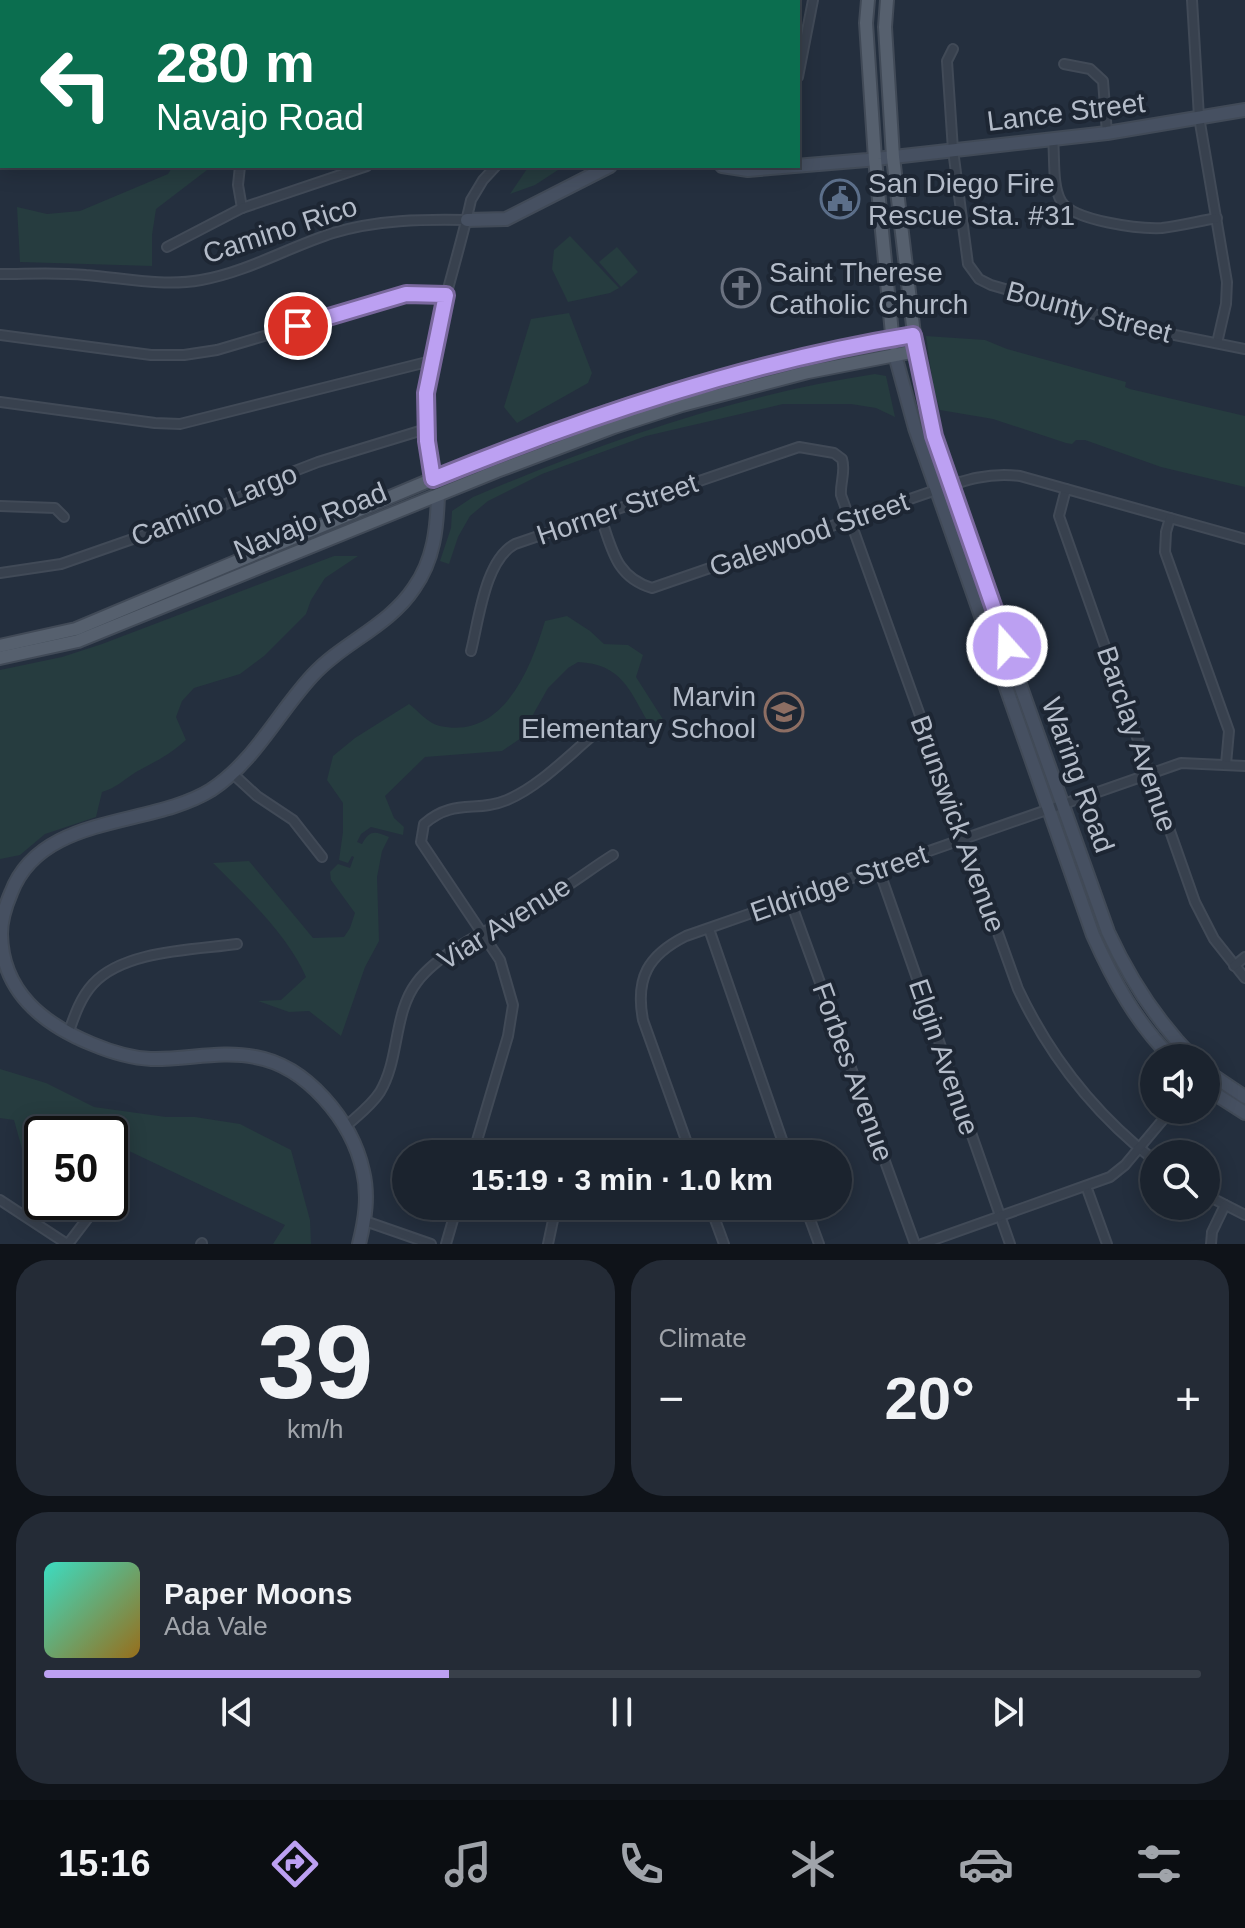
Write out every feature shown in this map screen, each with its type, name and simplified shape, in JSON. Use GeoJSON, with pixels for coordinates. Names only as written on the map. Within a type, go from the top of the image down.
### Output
{"type":"FeatureCollection","features":[{"type":"Feature","properties":{"kind":"main road"},"geometry":{"type":"LineString","coordinates":[[868,0],[866,23],[875,159],[895,355]]}},
{"type":"Feature","properties":{"kind":"main road"},"geometry":{"type":"LineString","coordinates":[[887,0],[885,27],[893,157],[916,351]]}},
{"type":"Feature","properties":{"kind":"main road","name":"Navajo Road"},"geometry":{"type":"LineString","coordinates":[[0,646],[76,629],[433,479],[678,389],[805,356],[913,335]]}},
{"type":"Feature","properties":{"kind":"main road","name":"Navajo Road"},"geometry":{"type":"LineString","coordinates":[[0,658],[78,641],[540,455],[682,405],[808,372],[916,351]]}},
{"type":"Feature","properties":{"kind":"main road"},"geometry":{"type":"LineString","coordinates":[[533,440],[540,455]]}},
{"type":"Feature","properties":{"kind":"street"},"geometry":{"type":"LineString","coordinates":[[800,67],[813,0]]}},
{"type":"Feature","properties":{"kind":"street"},"geometry":{"type":"LineString","coordinates":[[1192,0],[1199,117],[1227,282],[1226,304],[1217,343]]}},
{"type":"Feature","properties":{"kind":"street","name":"Bounty Street"},"geometry":{"type":"LineString","coordinates":[[953,49],[947,61],[953,150],[968,264],[979,279],[1150,330],[1245,349]]}},
{"type":"Feature","properties":{"kind":"street"},"geometry":{"type":"LineString","coordinates":[[1064,64],[1090,69],[1103,81],[1107,133]]}},
{"type":"Feature","properties":{"kind":"street","name":"Lance Street"},"geometry":{"type":"LineString","coordinates":[[893,157],[1107,133],[1245,110]]}},
{"type":"Feature","properties":{"kind":"street"},"geometry":{"type":"LineString","coordinates":[[1053,139],[1057,191],[1069,210],[1113,223],[1159,228],[1217,218]]}},
{"type":"Feature","properties":{"kind":"street"},"geometry":{"type":"LineString","coordinates":[[800,162],[893,157]]}},
{"type":"Feature","properties":{"kind":"street"},"geometry":{"type":"LineString","coordinates":[[240,168],[238,185],[242,208]]}},
{"type":"Feature","properties":{"kind":"street"},"geometry":{"type":"LineString","coordinates":[[167,247],[242,208],[361,168]]}},
{"type":"Feature","properties":{"kind":"street"},"geometry":{"type":"LineString","coordinates":[[359,1244],[365,1221],[363,1171],[345,1127],[317,1091],[298,1075],[271,1060],[234,1054],[137,1058],[110,1052],[68,1034],[34,1011],[14,985],[4,951],[1,914],[14,883],[27,865],[52,844],[73,834],[187,800],[207,792],[233,774],[313,675],[394,611],[414,589],[432,553],[437,523],[438,495],[426,429],[426,393],[431,361],[471,200],[494,168]]}},
{"type":"Feature","properties":{"kind":"street","name":"Camino Rico"},"geometry":{"type":"LineString","coordinates":[[0,274],[82,274],[156,282],[193,282],[227,274],[335,232],[380,223],[430,219],[506,219],[606,168]]}},
{"type":"Feature","properties":{"kind":"street"},"geometry":{"type":"LineString","coordinates":[[735,168],[761,168]]}},
{"type":"Feature","properties":{"kind":"street"},"geometry":{"type":"LineString","coordinates":[[0,335],[151,355],[184,355],[217,350],[406,294],[446,295]]}},
{"type":"Feature","properties":{"kind":"street","name":"Waring Road"},"geometry":{"type":"LineString","coordinates":[[916,351],[928,416],[949,485],[1108,932],[1125,970],[1144,1001],[1181,1044]]}},
{"type":"Feature","properties":{"kind":"street","name":"Waring Road"},"geometry":{"type":"LineString","coordinates":[[895,355],[936,490],[1093,935],[1133,1010],[1161,1044]]}},
{"type":"Feature","properties":{"kind":"street"},"geometry":{"type":"LineString","coordinates":[[0,402],[180,424],[431,361]]}},
{"type":"Feature","properties":{"kind":"street","name":"Camino Largo"},"geometry":{"type":"LineString","coordinates":[[0,573],[61,564],[210,512],[308,466],[426,429]]}},
{"type":"Feature","properties":{"kind":"street","name":"Horner Street"},"geometry":{"type":"LineString","coordinates":[[471,651],[494,563],[508,548],[799,447],[834,453]]}},
{"type":"Feature","properties":{"kind":"street","name":"Brunswick Avenue"},"geometry":{"type":"LineString","coordinates":[[834,453],[842,459],[845,467],[840,484],[841,495],[1010,971],[1035,1024],[1074,1082],[1139,1149]]}},
{"type":"Feature","properties":{"kind":"street","name":"Galewood Street"},"geometry":{"type":"LineString","coordinates":[[600,515],[623,573],[635,583],[652,588],[949,485],[998,473],[1020,476],[1245,539]]}},
{"type":"Feature","properties":{"kind":"street","name":"Barclay Avenue"},"geometry":{"type":"LineString","coordinates":[[1066,489],[1059,516],[1195,902],[1214,939],[1245,978]]}},
{"type":"Feature","properties":{"kind":"street"},"geometry":{"type":"LineString","coordinates":[[0,506],[55,508],[64,517]]}},
{"type":"Feature","properties":{"kind":"street"},"geometry":{"type":"LineString","coordinates":[[1170,518],[1165,552],[1229,731],[1226,764]]}},
{"type":"Feature","properties":{"kind":"street"},"geometry":{"type":"LineString","coordinates":[[477,1140],[508,1036],[513,1005],[500,960],[421,842],[424,824],[453,807],[484,806],[515,796],[592,736]]}},
{"type":"Feature","properties":{"kind":"street","name":"Eldridge Street"},"geometry":{"type":"LineString","coordinates":[[686,1140],[643,1020],[640,991],[651,962],[666,946],[686,936],[1181,763],[1245,766]]}},
{"type":"Feature","properties":{"kind":"street"},"geometry":{"type":"LineString","coordinates":[[233,774],[257,796],[293,820],[322,857]]}},
{"type":"Feature","properties":{"kind":"street","name":"Viar Avenue"},"geometry":{"type":"LineString","coordinates":[[345,1127],[380,1092],[408,995],[414,986],[438,962],[481,933],[552,896],[613,855]]}},
{"type":"Feature","properties":{"kind":"street","name":"Elgin Avenue"},"geometry":{"type":"LineString","coordinates":[[879,870],[1010,1244]]}},
{"type":"Feature","properties":{"kind":"street","name":"Forbes Avenue"},"geometry":{"type":"LineString","coordinates":[[790,900],[915,1244]]}},
{"type":"Feature","properties":{"kind":"street"},"geometry":{"type":"LineString","coordinates":[[709,929],[782,1140]]}},
{"type":"Feature","properties":{"kind":"street"},"geometry":{"type":"LineString","coordinates":[[68,1034],[79,1004],[92,984],[112,967],[140,958],[237,944]]}},
{"type":"Feature","properties":{"kind":"street"},"geometry":{"type":"LineString","coordinates":[[1234,966],[1245,957]]}},
{"type":"Feature","properties":{"kind":"street"},"geometry":{"type":"LineString","coordinates":[[1220,1080],[1245,1097]]}},
{"type":"Feature","properties":{"kind":"street"},"geometry":{"type":"LineString","coordinates":[[1220,1097],[1245,1113]]}},
{"type":"Feature","properties":{"kind":"street"},"geometry":{"type":"LineString","coordinates":[[922,1244],[1110,1177],[1160,1124]]}},
{"type":"Feature","properties":{"kind":"street"},"geometry":{"type":"LineString","coordinates":[[1086,1186],[1107,1244]]}},
{"type":"Feature","properties":{"kind":"street"},"geometry":{"type":"LineString","coordinates":[[0,1200],[68,1244],[86,1220]]}},
{"type":"Feature","properties":{"kind":"street"},"geometry":{"type":"LineString","coordinates":[[1220,1202],[1245,1215]]}},
{"type":"Feature","properties":{"kind":"street"},"geometry":{"type":"LineString","coordinates":[[1211,1244],[1212,1232],[1225,1205]]}},
{"type":"Feature","properties":{"kind":"street"},"geometry":{"type":"LineString","coordinates":[[446,1244],[453,1220]]}},
{"type":"Feature","properties":{"kind":"street"},"geometry":{"type":"LineString","coordinates":[[548,1244],[553,1220]]}},
{"type":"Feature","properties":{"kind":"street"},"geometry":{"type":"LineString","coordinates":[[715,1220],[724,1244]]}},
{"type":"Feature","properties":{"kind":"street"},"geometry":{"type":"LineString","coordinates":[[810,1220],[819,1244]]}},
{"type":"Feature","properties":{"kind":"street"},"geometry":{"type":"LineString","coordinates":[[365,1221],[431,1244]]}},
{"type":"Feature","properties":{"kind":"green space"},"geometry":{"type":"Polygon","coordinates":[[[172,168],[208,168],[156,209],[152,266],[20,262],[17,207],[47,214],[80,211],[168,174],[172,168]]]}},
{"type":"Feature","properties":{"kind":"green space"},"geometry":{"type":"Polygon","coordinates":[[[528,168],[561,168],[535,185],[510,194],[528,168]]]}},
{"type":"Feature","properties":{"kind":"green space"},"geometry":{"type":"Polygon","coordinates":[[[570,236],[619,288],[610,293],[568,302],[552,269],[554,250],[570,236]]]}},
{"type":"Feature","properties":{"kind":"green space"},"geometry":{"type":"Polygon","coordinates":[[[617,247],[638,272],[621,287],[599,262],[617,247]]]}},
{"type":"Feature","properties":{"kind":"green space"},"geometry":{"type":"Polygon","coordinates":[[[569,313],[592,373],[588,383],[517,423],[504,407],[531,319],[569,313]]]}},
{"type":"Feature","properties":{"kind":"green space"},"geometry":{"type":"Polygon","coordinates":[[[926,336],[985,340],[1126,382],[1125,387],[1130,389],[1245,416],[1245,487],[1161,467],[1085,440],[1066,443],[993,419],[940,410],[926,336]]]}},
{"type":"Feature","properties":{"kind":"green space"},"geometry":{"type":"Polygon","coordinates":[[[875,374],[886,376],[895,417],[876,408],[851,404],[783,404],[646,436],[542,474],[488,501],[470,516],[458,537],[449,564],[440,561],[451,528],[452,511],[473,497],[620,439],[670,423],[771,394],[875,374]]]}},
{"type":"Feature","properties":{"kind":"green space"},"geometry":{"type":"Polygon","coordinates":[[[334,556],[358,556],[325,578],[306,614],[264,656],[240,674],[194,688],[182,701],[176,717],[186,740],[162,758],[102,792],[96,817],[45,834],[20,855],[0,859],[0,670],[62,657],[102,644],[334,556]]]}},
{"type":"Feature","properties":{"kind":"green space"},"geometry":{"type":"Polygon","coordinates":[[[567,616],[604,644],[628,645],[643,655],[636,677],[664,721],[648,722],[629,689],[614,673],[593,664],[578,662],[548,688],[524,736],[502,751],[425,757],[385,796],[394,818],[404,827],[403,835],[371,827],[361,834],[357,842],[362,844],[373,833],[389,837],[382,851],[377,877],[379,941],[365,967],[341,1036],[309,1011],[289,1012],[258,1001],[281,1000],[306,977],[277,931],[213,863],[249,861],[313,938],[344,937],[355,913],[331,880],[330,872],[338,864],[350,868],[354,857],[348,863],[339,860],[343,803],[327,780],[333,756],[355,738],[409,704],[440,726],[462,727],[481,722],[497,711],[522,679],[545,621],[567,616]]]}},
{"type":"Feature","properties":{"kind":"green space"},"geometry":{"type":"Polygon","coordinates":[[[0,1069],[46,1083],[94,1107],[240,1124],[291,1150],[310,1220],[311,1244],[273,1244],[285,1225],[128,1151],[128,1116],[24,1116],[24,1151],[14,1120],[0,1118],[0,1069]]]}},
{"type":"Feature","properties":{"kind":"place","name":"San Diego Fire Rescue Sta. #31"},"geometry":{"type":"Point","coordinates":[840,199]}},
{"type":"Feature","properties":{"kind":"place","name":"Saint Therese Catholic Church"},"geometry":{"type":"Point","coordinates":[741,288]}},
{"type":"Feature","properties":{"kind":"place","name":"Marvin Elementary School"},"geometry":{"type":"Point","coordinates":[784,712]}},
{"type":"Feature","properties":{"kind":"route"},"geometry":{"type":"LineString","coordinates":[[298,326],[406,294],[446,295],[426,393],[427,441],[433,479],[609,411],[678,389],[805,356],[913,335],[934,436],[1007,646]]}}]}
